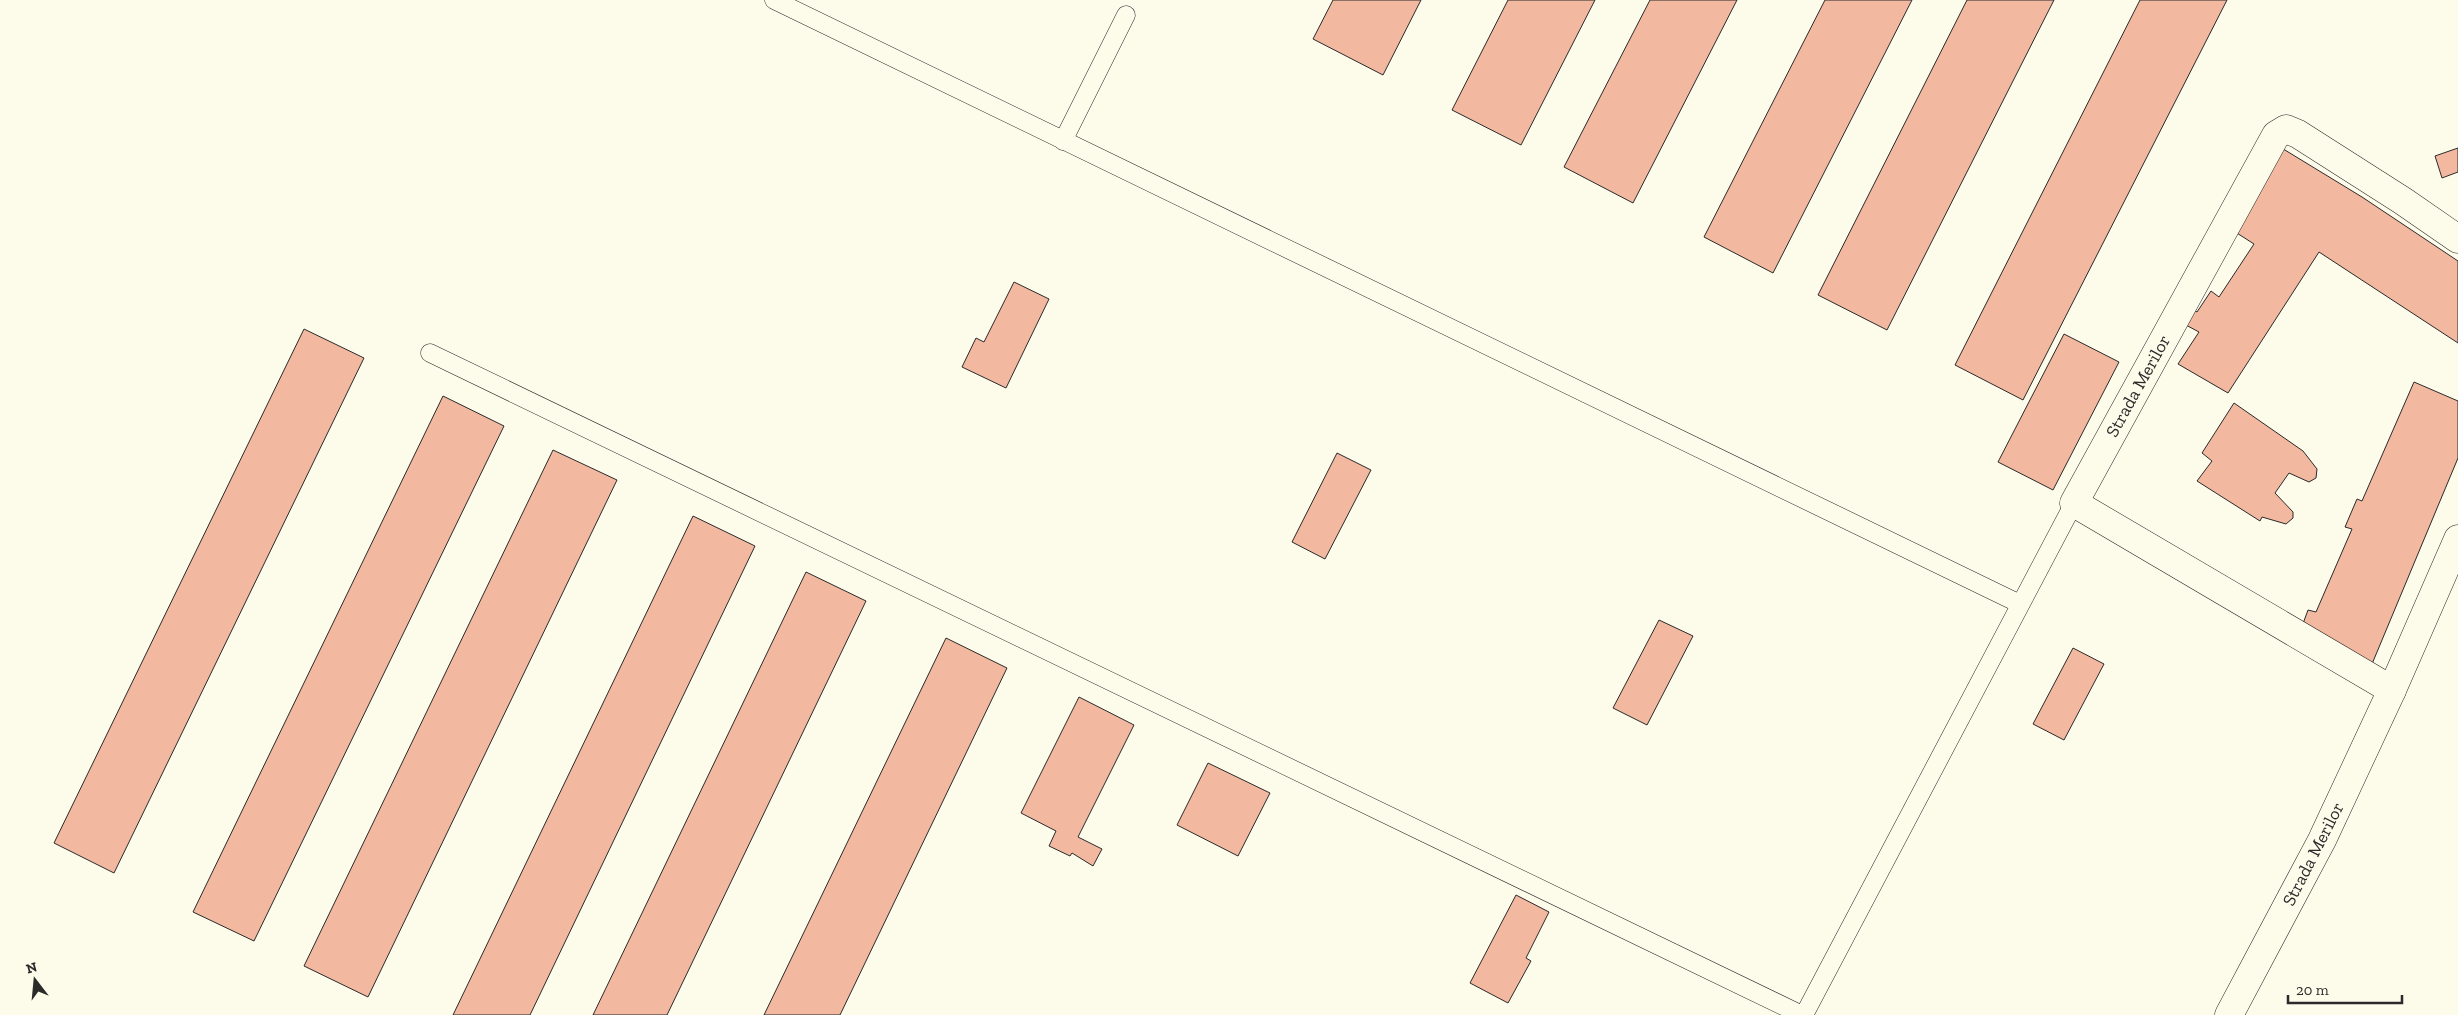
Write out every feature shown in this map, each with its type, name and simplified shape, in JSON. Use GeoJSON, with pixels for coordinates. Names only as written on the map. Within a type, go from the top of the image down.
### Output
{"type":"FeatureCollection","features":[{"type":"Feature","properties":{"kind":"street","name":"Strada Merilor"},"geometry":{"type":"LineString","coordinates":[[2074,503],[2276,135],[2286,129],[2298,134],[2403,201],[2458,239]]}},
{"type":"Feature","properties":{"kind":"street"},"geometry":{"type":"LineString","coordinates":[[2074,503],[2392,690]]}},
{"type":"Feature","properties":{"kind":"street","name":"Strada Merilor"},"geometry":{"type":"LineString","coordinates":[[2229,1015],[2322,840],[2392,690],[2458,539]]}},
{"type":"Feature","properties":{"kind":"lane"},"geometry":{"type":"LineString","coordinates":[[774,0],[2020,604]]}},
{"type":"Feature","properties":{"kind":"lane"},"geometry":{"type":"LineString","coordinates":[[1064,140],[1126,15]]}},
{"type":"Feature","properties":{"kind":"lane"},"geometry":{"type":"LineString","coordinates":[[430,353],[1803,1015],[2074,503]]}},
{"type":"Feature","properties":{"kind":"building"},"geometry":{"type":"Polygon","coordinates":[[[1333,0],[1421,0],[1383,75],[1313,39],[1333,0]]]}},
{"type":"Feature","properties":{"kind":"building"},"geometry":{"type":"Polygon","coordinates":[[[1508,0],[1595,0],[1521,145],[1452,110],[1508,0]]]}},
{"type":"Feature","properties":{"kind":"building"},"geometry":{"type":"Polygon","coordinates":[[[1650,0],[1737,0],[1633,203],[1564,167],[1650,0]]]}},
{"type":"Feature","properties":{"kind":"building"},"geometry":{"type":"Polygon","coordinates":[[[1825,0],[1912,0],[1773,273],[1704,237],[1825,0]]]}},
{"type":"Feature","properties":{"kind":"building"},"geometry":{"type":"Polygon","coordinates":[[[1967,0],[2054,0],[1887,330],[1818,295],[1967,0]]]}},
{"type":"Feature","properties":{"kind":"building"},"geometry":{"type":"Polygon","coordinates":[[[2140,0],[2227,0],[2023,400],[1955,365],[2140,0]]]}},
{"type":"Feature","properties":{"kind":"building"},"geometry":{"type":"Polygon","coordinates":[[[2280,147],[2362,197],[2458,261],[2458,343],[2319,252],[2228,393],[2178,364],[2199,332],[2184,324],[2194,310],[2197,312],[2211,291],[2219,297],[2254,244],[2229,228],[2280,147]]]}},
{"type":"Feature","properties":{"kind":"building"},"geometry":{"type":"Polygon","coordinates":[[[2458,148],[2458,172],[2442,178],[2435,156],[2458,148]]]}},
{"type":"Feature","properties":{"kind":"building"},"geometry":{"type":"Polygon","coordinates":[[[1014,282],[1049,299],[1006,388],[962,367],[976,338],[984,342],[1014,282]]]}},
{"type":"Feature","properties":{"kind":"building"},"geometry":{"type":"Polygon","coordinates":[[[304,329],[364,358],[114,873],[54,843],[304,329]]]}},
{"type":"Feature","properties":{"kind":"building"},"geometry":{"type":"Polygon","coordinates":[[[2064,334],[2119,362],[2053,490],[1998,462],[2064,334]]]}},
{"type":"Feature","properties":{"kind":"building"},"geometry":{"type":"Polygon","coordinates":[[[2414,382],[2458,401],[2458,458],[2372,664],[2301,629],[2308,610],[2316,612],[2352,529],[2345,527],[2357,499],[2362,501],[2414,382]]]}},
{"type":"Feature","properties":{"kind":"building"},"geometry":{"type":"Polygon","coordinates":[[[443,396],[504,426],[254,941],[193,912],[443,396]]]}},
{"type":"Feature","properties":{"kind":"building"},"geometry":{"type":"Polygon","coordinates":[[[2234,403],[2303,451],[2317,469],[2316,478],[2309,482],[2289,473],[2275,493],[2293,512],[2293,518],[2286,524],[2262,517],[2260,521],[2197,481],[2212,461],[2202,453],[2234,403]]]}},
{"type":"Feature","properties":{"kind":"building"},"geometry":{"type":"Polygon","coordinates":[[[553,450],[617,480],[368,997],[304,966],[553,450]]]}},
{"type":"Feature","properties":{"kind":"building"},"geometry":{"type":"Polygon","coordinates":[[[1337,453],[1371,470],[1325,559],[1292,542],[1337,453]]]}},
{"type":"Feature","properties":{"kind":"building"},"geometry":{"type":"Polygon","coordinates":[[[693,516],[755,546],[530,1015],[453,1015],[693,516]]]}},
{"type":"Feature","properties":{"kind":"building"},"geometry":{"type":"Polygon","coordinates":[[[806,572],[866,601],[667,1015],[593,1015],[806,572]]]}},
{"type":"Feature","properties":{"kind":"building"},"geometry":{"type":"Polygon","coordinates":[[[1659,620],[1693,636],[1647,725],[1613,708],[1659,620]]]}},
{"type":"Feature","properties":{"kind":"building"},"geometry":{"type":"Polygon","coordinates":[[[946,638],[1007,668],[840,1015],[764,1015],[946,638]]]}},
{"type":"Feature","properties":{"kind":"building"},"geometry":{"type":"Polygon","coordinates":[[[2073,648],[2104,664],[2064,740],[2033,724],[2073,648]]]}},
{"type":"Feature","properties":{"kind":"building"},"geometry":{"type":"Polygon","coordinates":[[[1079,697],[1134,725],[1078,837],[1102,849],[1093,866],[1072,853],[1070,856],[1049,846],[1056,831],[1021,813],[1079,697]]]}},
{"type":"Feature","properties":{"kind":"building"},"geometry":{"type":"Polygon","coordinates":[[[1208,763],[1270,793],[1238,856],[1177,825],[1208,763]]]}},
{"type":"Feature","properties":{"kind":"building"},"geometry":{"type":"Polygon","coordinates":[[[1516,895],[1549,912],[1526,958],[1531,961],[1508,1003],[1470,983],[1516,895]]]}}]}
